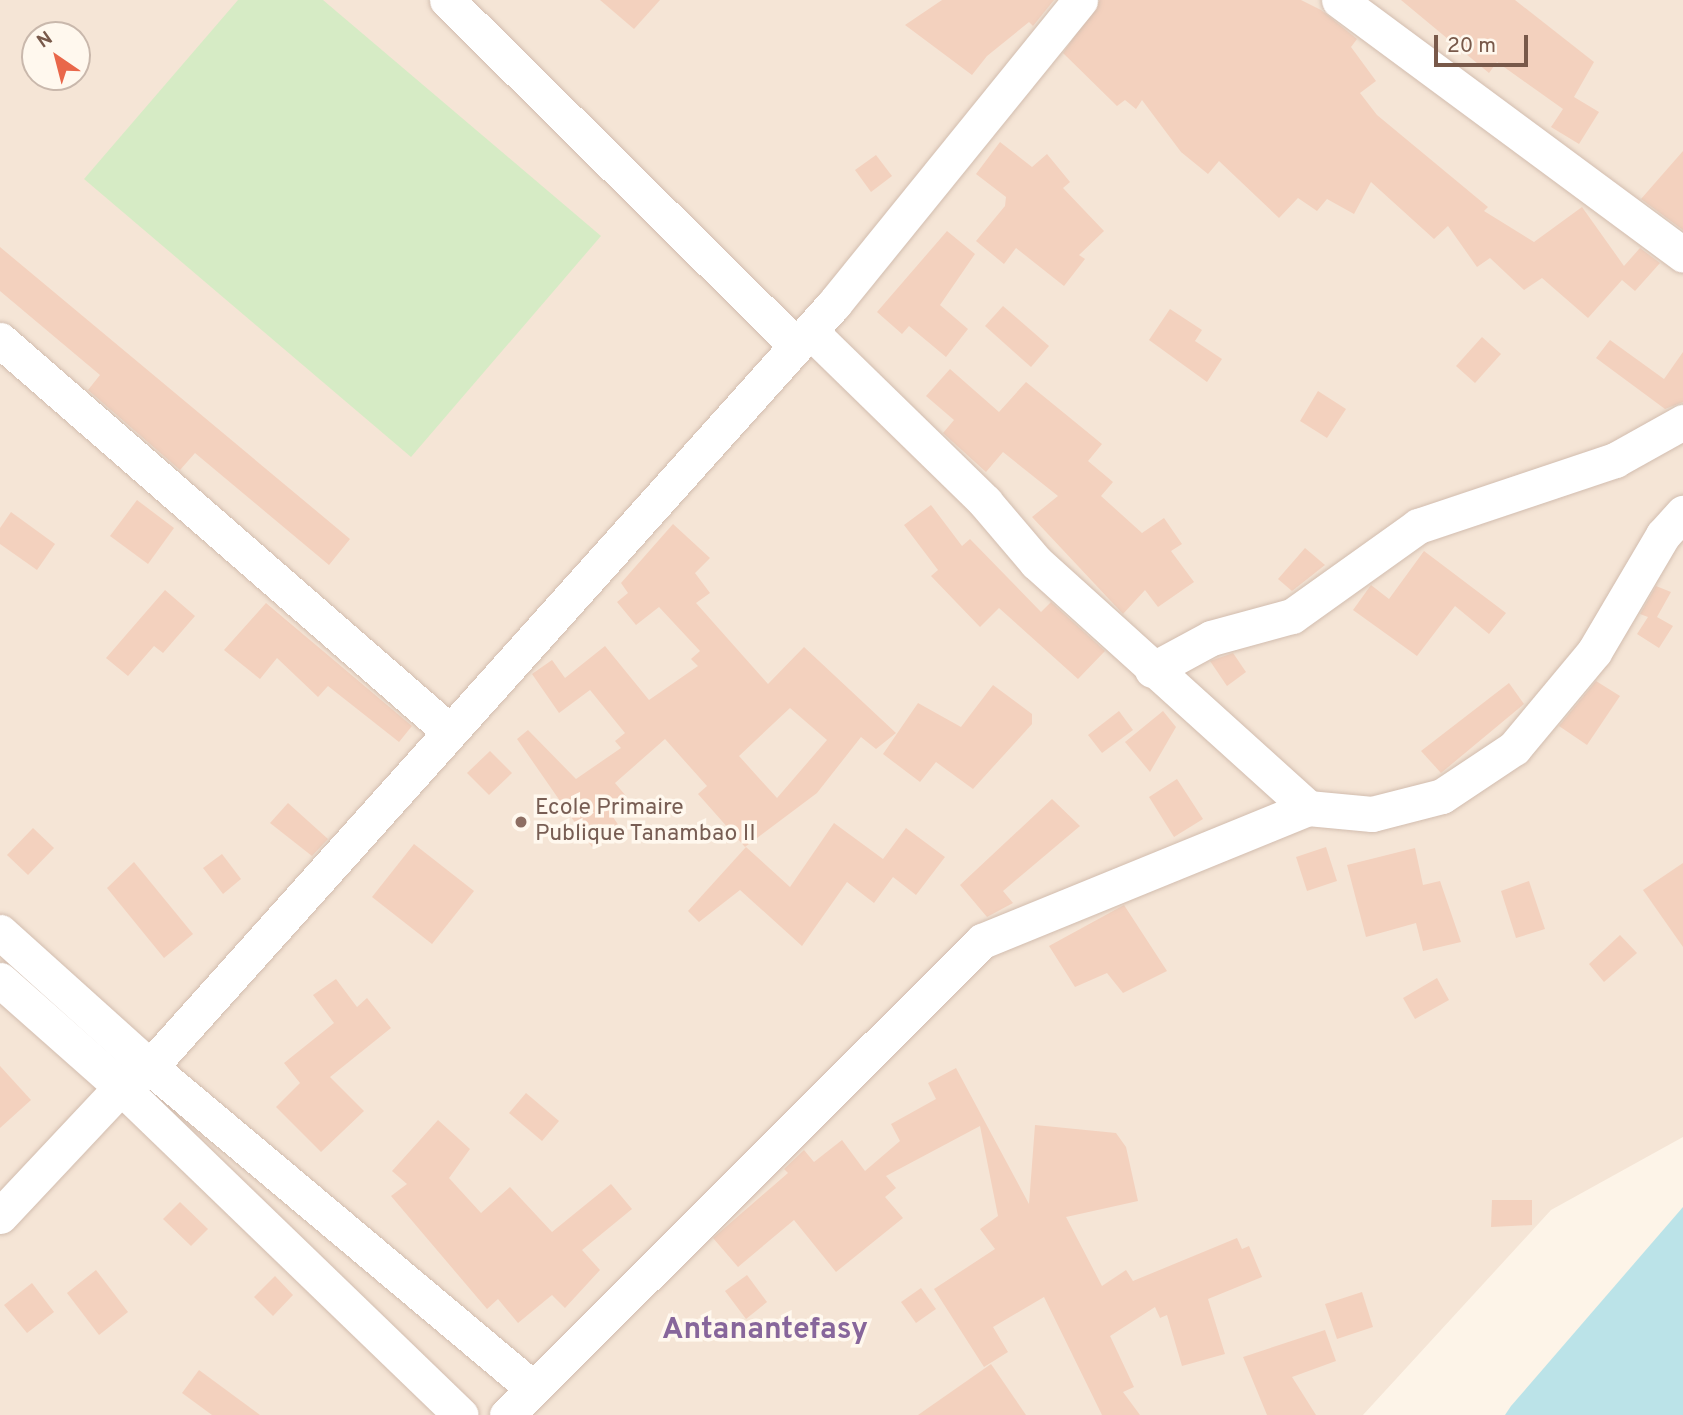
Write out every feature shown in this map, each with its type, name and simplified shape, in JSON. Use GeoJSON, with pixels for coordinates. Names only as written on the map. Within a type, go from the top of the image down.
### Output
{"type":"FeatureCollection","features":[{"type":"Feature","properties":{"kind":"street"},"geometry":{"type":"LineString","coordinates":[[447,0],[1152,670],[1308,808]]}},
{"type":"Feature","properties":{"kind":"street"},"geometry":{"type":"LineString","coordinates":[[0,1216],[121,1087],[150,1067],[803,338],[1080,0]]}},
{"type":"Feature","properties":{"kind":"street"},"geometry":{"type":"LineString","coordinates":[[1339,0],[1683,255]]}},
{"type":"Feature","properties":{"kind":"street"},"geometry":{"type":"LineString","coordinates":[[6,357],[449,732]]}},
{"type":"Feature","properties":{"kind":"street"},"geometry":{"type":"LineString","coordinates":[[1152,670],[1211,638],[1292,616],[1418,526],[1615,460],[1683,422]]}},
{"type":"Feature","properties":{"kind":"street"},"geometry":{"type":"LineString","coordinates":[[506,1415],[531,1387],[982,941],[1308,808],[1372,814],[1442,796],[1514,748],[1594,652],[1663,535],[1683,513]]}},
{"type":"Feature","properties":{"kind":"street"},"geometry":{"type":"LineString","coordinates":[[0,932],[150,1067],[531,1387]]}},
{"type":"Feature","properties":{"kind":"street"},"geometry":{"type":"LineString","coordinates":[[0,979],[121,1087],[461,1415]]}},
{"type":"Feature","properties":{"kind":"shaded area"},"geometry":{"type":"Polygon","coordinates":[[[0,0],[1683,0],[1683,1137],[1551,1210],[1363,1415],[0,1415],[0,0]]]}},
{"type":"Feature","properties":{"kind":"green space"},"geometry":{"type":"Polygon","coordinates":[[[238,0],[323,0],[601,236],[411,457],[84,179],[238,0]]]}},
{"type":"Feature","properties":{"kind":"water"},"geometry":{"type":"Polygon","coordinates":[[[1683,1207],[1683,1415],[1505,1415],[1511,1406],[1683,1207]]]}},
{"type":"Feature","properties":{"kind":"building"},"geometry":{"type":"Polygon","coordinates":[[[600,0],[660,0],[634,29],[600,0]]]}},
{"type":"Feature","properties":{"kind":"building"},"geometry":{"type":"Polygon","coordinates":[[[942,0],[1054,0],[1033,26],[1029,22],[987,56],[972,75],[905,25],[942,0]]]}},
{"type":"Feature","properties":{"kind":"building"},"geometry":{"type":"Polygon","coordinates":[[[1100,0],[1301,0],[1321,10],[1357,39],[1351,47],[1376,81],[1360,93],[1377,115],[1488,207],[1484,211],[1534,242],[1582,207],[1624,266],[1640,248],[1660,263],[1635,291],[1622,280],[1588,318],[1542,278],[1524,290],[1490,258],[1477,267],[1448,226],[1434,239],[1371,182],[1354,214],[1327,199],[1317,211],[1298,198],[1279,218],[1219,161],[1208,174],[1181,152],[1142,100],[1136,109],[1125,100],[1117,106],[1063,53],[1100,0]]]}},
{"type":"Feature","properties":{"kind":"building"},"geometry":{"type":"Polygon","coordinates":[[[1401,0],[1515,0],[1594,62],[1574,97],[1599,112],[1579,144],[1551,127],[1563,109],[1497,62],[1489,73],[1401,0]]]}},
{"type":"Feature","properties":{"kind":"building"},"geometry":{"type":"Polygon","coordinates":[[[1000,142],[1032,167],[1047,154],[1070,182],[1063,188],[1104,231],[1079,255],[1085,259],[1064,286],[1016,248],[1004,264],[976,241],[1005,206],[1006,197],[976,174],[1000,142]]]}},
{"type":"Feature","properties":{"kind":"building"},"geometry":{"type":"Polygon","coordinates":[[[1683,151],[1683,230],[1641,199],[1683,151]]]}},
{"type":"Feature","properties":{"kind":"building"},"geometry":{"type":"Polygon","coordinates":[[[876,155],[892,176],[871,192],[855,170],[876,155]]]}},
{"type":"Feature","properties":{"kind":"building"},"geometry":{"type":"Polygon","coordinates":[[[947,231],[975,254],[940,305],[968,329],[946,357],[909,326],[902,334],[877,312],[947,231]]]}},
{"type":"Feature","properties":{"kind":"building"},"geometry":{"type":"Polygon","coordinates":[[[0,247],[350,539],[329,565],[195,453],[180,470],[88,390],[100,375],[0,291],[0,247]]]}},
{"type":"Feature","properties":{"kind":"building"},"geometry":{"type":"Polygon","coordinates":[[[1003,306],[1049,346],[1031,367],[985,326],[1003,306]]]}},
{"type":"Feature","properties":{"kind":"building"},"geometry":{"type":"Polygon","coordinates":[[[1170,309],[1202,330],[1195,341],[1222,359],[1207,382],[1149,340],[1170,309]]]}},
{"type":"Feature","properties":{"kind":"building"},"geometry":{"type":"Polygon","coordinates":[[[1482,337],[1501,354],[1475,383],[1456,366],[1482,337]]]}},
{"type":"Feature","properties":{"kind":"building"},"geometry":{"type":"Polygon","coordinates":[[[1610,340],[1664,379],[1683,352],[1683,402],[1665,409],[1596,358],[1610,340]]]}},
{"type":"Feature","properties":{"kind":"building"},"geometry":{"type":"Polygon","coordinates":[[[950,369],[999,412],[1026,382],[1102,444],[1088,461],[1113,482],[1101,496],[1142,533],[1164,518],[1182,544],[1171,551],[1194,582],[1158,607],[1145,590],[1123,614],[1032,517],[1058,496],[1003,452],[986,472],[943,433],[954,420],[926,396],[950,369]]]}},
{"type":"Feature","properties":{"kind":"building"},"geometry":{"type":"Polygon","coordinates":[[[1318,391],[1346,409],[1327,438],[1300,421],[1318,391]]]}},
{"type":"Feature","properties":{"kind":"building"},"geometry":{"type":"Polygon","coordinates":[[[137,500],[174,528],[148,564],[110,536],[137,500]]]}},
{"type":"Feature","properties":{"kind":"building"},"geometry":{"type":"Polygon","coordinates":[[[931,505],[962,546],[970,539],[1041,612],[1051,602],[1105,651],[1078,679],[999,608],[980,627],[931,576],[938,570],[904,525],[931,505]]]}},
{"type":"Feature","properties":{"kind":"building"},"geometry":{"type":"Polygon","coordinates":[[[11,512],[55,544],[37,570],[0,544],[0,528],[11,512]]]}},
{"type":"Feature","properties":{"kind":"building"},"geometry":{"type":"Polygon","coordinates":[[[673,524],[710,558],[695,573],[710,593],[696,603],[768,684],[804,647],[896,733],[876,749],[861,737],[817,793],[745,847],[698,794],[707,786],[665,739],[615,783],[626,796],[609,811],[619,826],[592,847],[517,739],[528,730],[576,779],[621,748],[615,741],[625,733],[590,690],[559,713],[532,674],[552,660],[565,678],[605,646],[649,700],[698,666],[691,659],[700,651],[659,607],[636,625],[617,602],[628,593],[621,583],[673,524]],[[790,708],[739,756],[777,798],[827,740],[790,708]]]}},
{"type":"Feature","properties":{"kind":"building"},"geometry":{"type":"Polygon","coordinates":[[[1305,548],[1325,565],[1292,591],[1278,579],[1305,548]]]}},
{"type":"Feature","properties":{"kind":"building"},"geometry":{"type":"Polygon","coordinates":[[[1424,551],[1506,613],[1489,634],[1455,606],[1417,656],[1353,610],[1371,585],[1389,599],[1424,551]]]}},
{"type":"Feature","properties":{"kind":"building"},"geometry":{"type":"Polygon","coordinates":[[[1656,586],[1671,592],[1657,617],[1673,626],[1659,648],[1637,634],[1648,617],[1640,614],[1656,586]]]}},
{"type":"Feature","properties":{"kind":"building"},"geometry":{"type":"Polygon","coordinates":[[[165,590],[195,616],[163,653],[154,646],[128,676],[106,658],[165,590]]]}},
{"type":"Feature","properties":{"kind":"building"},"geometry":{"type":"Polygon","coordinates":[[[266,603],[412,726],[399,742],[328,686],[318,697],[277,658],[260,679],[224,650],[266,603]]]}},
{"type":"Feature","properties":{"kind":"building"},"geometry":{"type":"Polygon","coordinates":[[[1233,653],[1246,672],[1227,686],[1210,661],[1233,653]]]}},
{"type":"Feature","properties":{"kind":"building"},"geometry":{"type":"Polygon","coordinates":[[[1596,681],[1620,696],[1587,745],[1559,726],[1596,681]]]}},
{"type":"Feature","properties":{"kind":"building"},"geometry":{"type":"Polygon","coordinates":[[[1509,683],[1524,704],[1441,773],[1421,751],[1509,683]]]}},
{"type":"Feature","properties":{"kind":"building"},"geometry":{"type":"Polygon","coordinates":[[[993,685],[1032,714],[1032,724],[973,789],[936,762],[920,782],[883,754],[918,703],[961,727],[993,685]]]}},
{"type":"Feature","properties":{"kind":"building"},"geometry":{"type":"Polygon","coordinates":[[[1119,711],[1133,730],[1102,753],[1088,735],[1119,711]]]}},
{"type":"Feature","properties":{"kind":"building"},"geometry":{"type":"Polygon","coordinates":[[[1163,711],[1176,727],[1150,772],[1125,742],[1163,711]]]}},
{"type":"Feature","properties":{"kind":"building"},"geometry":{"type":"Polygon","coordinates":[[[490,751],[512,773],[489,795],[467,773],[490,751]]]}},
{"type":"Feature","properties":{"kind":"building"},"geometry":{"type":"Polygon","coordinates":[[[1177,779],[1203,819],[1174,837],[1149,797],[1177,779]]]}},
{"type":"Feature","properties":{"kind":"building"},"geometry":{"type":"Polygon","coordinates":[[[1052,799],[1080,826],[1003,891],[1013,903],[987,917],[960,885],[1052,799]]]}},
{"type":"Feature","properties":{"kind":"building"},"geometry":{"type":"Polygon","coordinates":[[[288,803],[328,839],[312,856],[270,823],[288,803]]]}},
{"type":"Feature","properties":{"kind":"building"},"geometry":{"type":"Polygon","coordinates":[[[834,823],[883,859],[906,828],[945,857],[916,895],[893,877],[874,903],[847,882],[802,946],[740,890],[699,922],[688,911],[746,847],[790,887],[834,823]]]}},
{"type":"Feature","properties":{"kind":"building"},"geometry":{"type":"Polygon","coordinates":[[[33,828],[54,848],[28,875],[7,855],[33,828]]]}},
{"type":"Feature","properties":{"kind":"building"},"geometry":{"type":"Polygon","coordinates":[[[414,844],[474,891],[432,944],[372,897],[414,844]]]}},
{"type":"Feature","properties":{"kind":"building"},"geometry":{"type":"Polygon","coordinates":[[[1326,847],[1337,881],[1307,891],[1296,857],[1326,847]]]}},
{"type":"Feature","properties":{"kind":"building"},"geometry":{"type":"Polygon","coordinates":[[[1415,848],[1423,885],[1440,881],[1461,942],[1423,951],[1416,923],[1366,937],[1347,865],[1415,848]]]}},
{"type":"Feature","properties":{"kind":"building"},"geometry":{"type":"Polygon","coordinates":[[[222,854],[241,879],[223,894],[203,868],[222,854]]]}},
{"type":"Feature","properties":{"kind":"building"},"geometry":{"type":"Polygon","coordinates":[[[134,862],[193,934],[164,958],[107,888],[134,862]]]}},
{"type":"Feature","properties":{"kind":"building"},"geometry":{"type":"Polygon","coordinates":[[[1683,863],[1683,947],[1643,890],[1683,863]]]}},
{"type":"Feature","properties":{"kind":"building"},"geometry":{"type":"Polygon","coordinates":[[[1529,881],[1545,929],[1516,938],[1501,891],[1529,881]]]}},
{"type":"Feature","properties":{"kind":"building"},"geometry":{"type":"Polygon","coordinates":[[[1124,905],[1167,971],[1123,993],[1107,973],[1075,987],[1049,946],[1124,905]]]}},
{"type":"Feature","properties":{"kind":"building"},"geometry":{"type":"Polygon","coordinates":[[[1620,935],[1637,953],[1604,982],[1589,964],[1620,935]]]}},
{"type":"Feature","properties":{"kind":"building"},"geometry":{"type":"Polygon","coordinates":[[[1437,978],[1449,1000],[1415,1019],[1403,998],[1437,978]]]}},
{"type":"Feature","properties":{"kind":"building"},"geometry":{"type":"Polygon","coordinates":[[[336,979],[357,1007],[367,998],[391,1028],[330,1077],[364,1111],[321,1152],[276,1107],[300,1083],[284,1063],[334,1023],[313,995],[336,979]]]}},
{"type":"Feature","properties":{"kind":"building"},"geometry":{"type":"Polygon","coordinates":[[[0,1066],[31,1100],[0,1128],[0,1066]]]}},
{"type":"Feature","properties":{"kind":"building"},"geometry":{"type":"Polygon","coordinates":[[[956,1068],[1029,1204],[1035,1125],[1116,1133],[1126,1147],[1138,1201],[1066,1217],[1102,1286],[1126,1270],[1133,1281],[1237,1238],[1242,1249],[1249,1246],[1262,1277],[1208,1299],[1225,1354],[1182,1366],[1167,1315],[1160,1318],[1155,1307],[1110,1336],[1134,1387],[1123,1392],[1140,1415],[1102,1415],[1044,1297],[993,1327],[1008,1352],[984,1367],[934,1289],[995,1249],[980,1229],[998,1216],[980,1126],[886,1176],[896,1188],[885,1197],[903,1218],[836,1272],[794,1220],[738,1267],[713,1238],[788,1173],[784,1169],[804,1150],[814,1162],[842,1140],[865,1171],[900,1141],[891,1124],[936,1099],[928,1083],[956,1068]]]}},
{"type":"Feature","properties":{"kind":"building"},"geometry":{"type":"Polygon","coordinates":[[[526,1093],[559,1121],[542,1141],[509,1113],[526,1093]]]}},
{"type":"Feature","properties":{"kind":"building"},"geometry":{"type":"Polygon","coordinates":[[[438,1120],[470,1149],[449,1178],[481,1213],[510,1187],[552,1232],[611,1184],[632,1209],[582,1250],[600,1270],[565,1308],[552,1295],[518,1323],[498,1299],[487,1309],[391,1196],[407,1184],[392,1171],[438,1120]]]}},
{"type":"Feature","properties":{"kind":"building"},"geometry":{"type":"Polygon","coordinates":[[[1492,1200],[1532,1200],[1532,1225],[1491,1227],[1492,1200]]]}},
{"type":"Feature","properties":{"kind":"building"},"geometry":{"type":"Polygon","coordinates":[[[180,1202],[208,1229],[191,1246],[163,1219],[180,1202]]]}},
{"type":"Feature","properties":{"kind":"building"},"geometry":{"type":"Polygon","coordinates":[[[96,1270],[128,1312],[99,1335],[67,1293],[96,1270]]]}},
{"type":"Feature","properties":{"kind":"building"},"geometry":{"type":"Polygon","coordinates":[[[747,1275],[767,1302],[746,1319],[725,1291],[747,1275]]]}},
{"type":"Feature","properties":{"kind":"building"},"geometry":{"type":"Polygon","coordinates":[[[275,1276],[293,1295],[273,1316],[254,1297],[275,1276]]]}},
{"type":"Feature","properties":{"kind":"building"},"geometry":{"type":"Polygon","coordinates":[[[32,1283],[54,1312],[27,1333],[4,1305],[32,1283]]]}},
{"type":"Feature","properties":{"kind":"building"},"geometry":{"type":"Polygon","coordinates":[[[921,1288],[936,1309],[916,1323],[901,1302],[921,1288]]]}},
{"type":"Feature","properties":{"kind":"building"},"geometry":{"type":"Polygon","coordinates":[[[1362,1292],[1373,1327],[1337,1339],[1325,1304],[1362,1292]]]}},
{"type":"Feature","properties":{"kind":"building"},"geometry":{"type":"Polygon","coordinates":[[[1325,1330],[1336,1361],[1292,1377],[1316,1415],[1267,1415],[1243,1357],[1325,1330]]]}},
{"type":"Feature","properties":{"kind":"building"},"geometry":{"type":"Polygon","coordinates":[[[991,1364],[1026,1415],[918,1415],[991,1364]]]}},
{"type":"Feature","properties":{"kind":"building"},"geometry":{"type":"Polygon","coordinates":[[[199,1370],[260,1415],[212,1415],[182,1393],[199,1370]]]}},
{"type":"Feature","properties":{"kind":"place","name":"Ecole Primaire Publique Tanambao II"},"geometry":{"type":"Point","coordinates":[521,822]}},
{"type":"Feature","properties":{"kind":"district","name":"Antanantefasy"},"geometry":{"type":"Point","coordinates":[765,1331]}}]}
